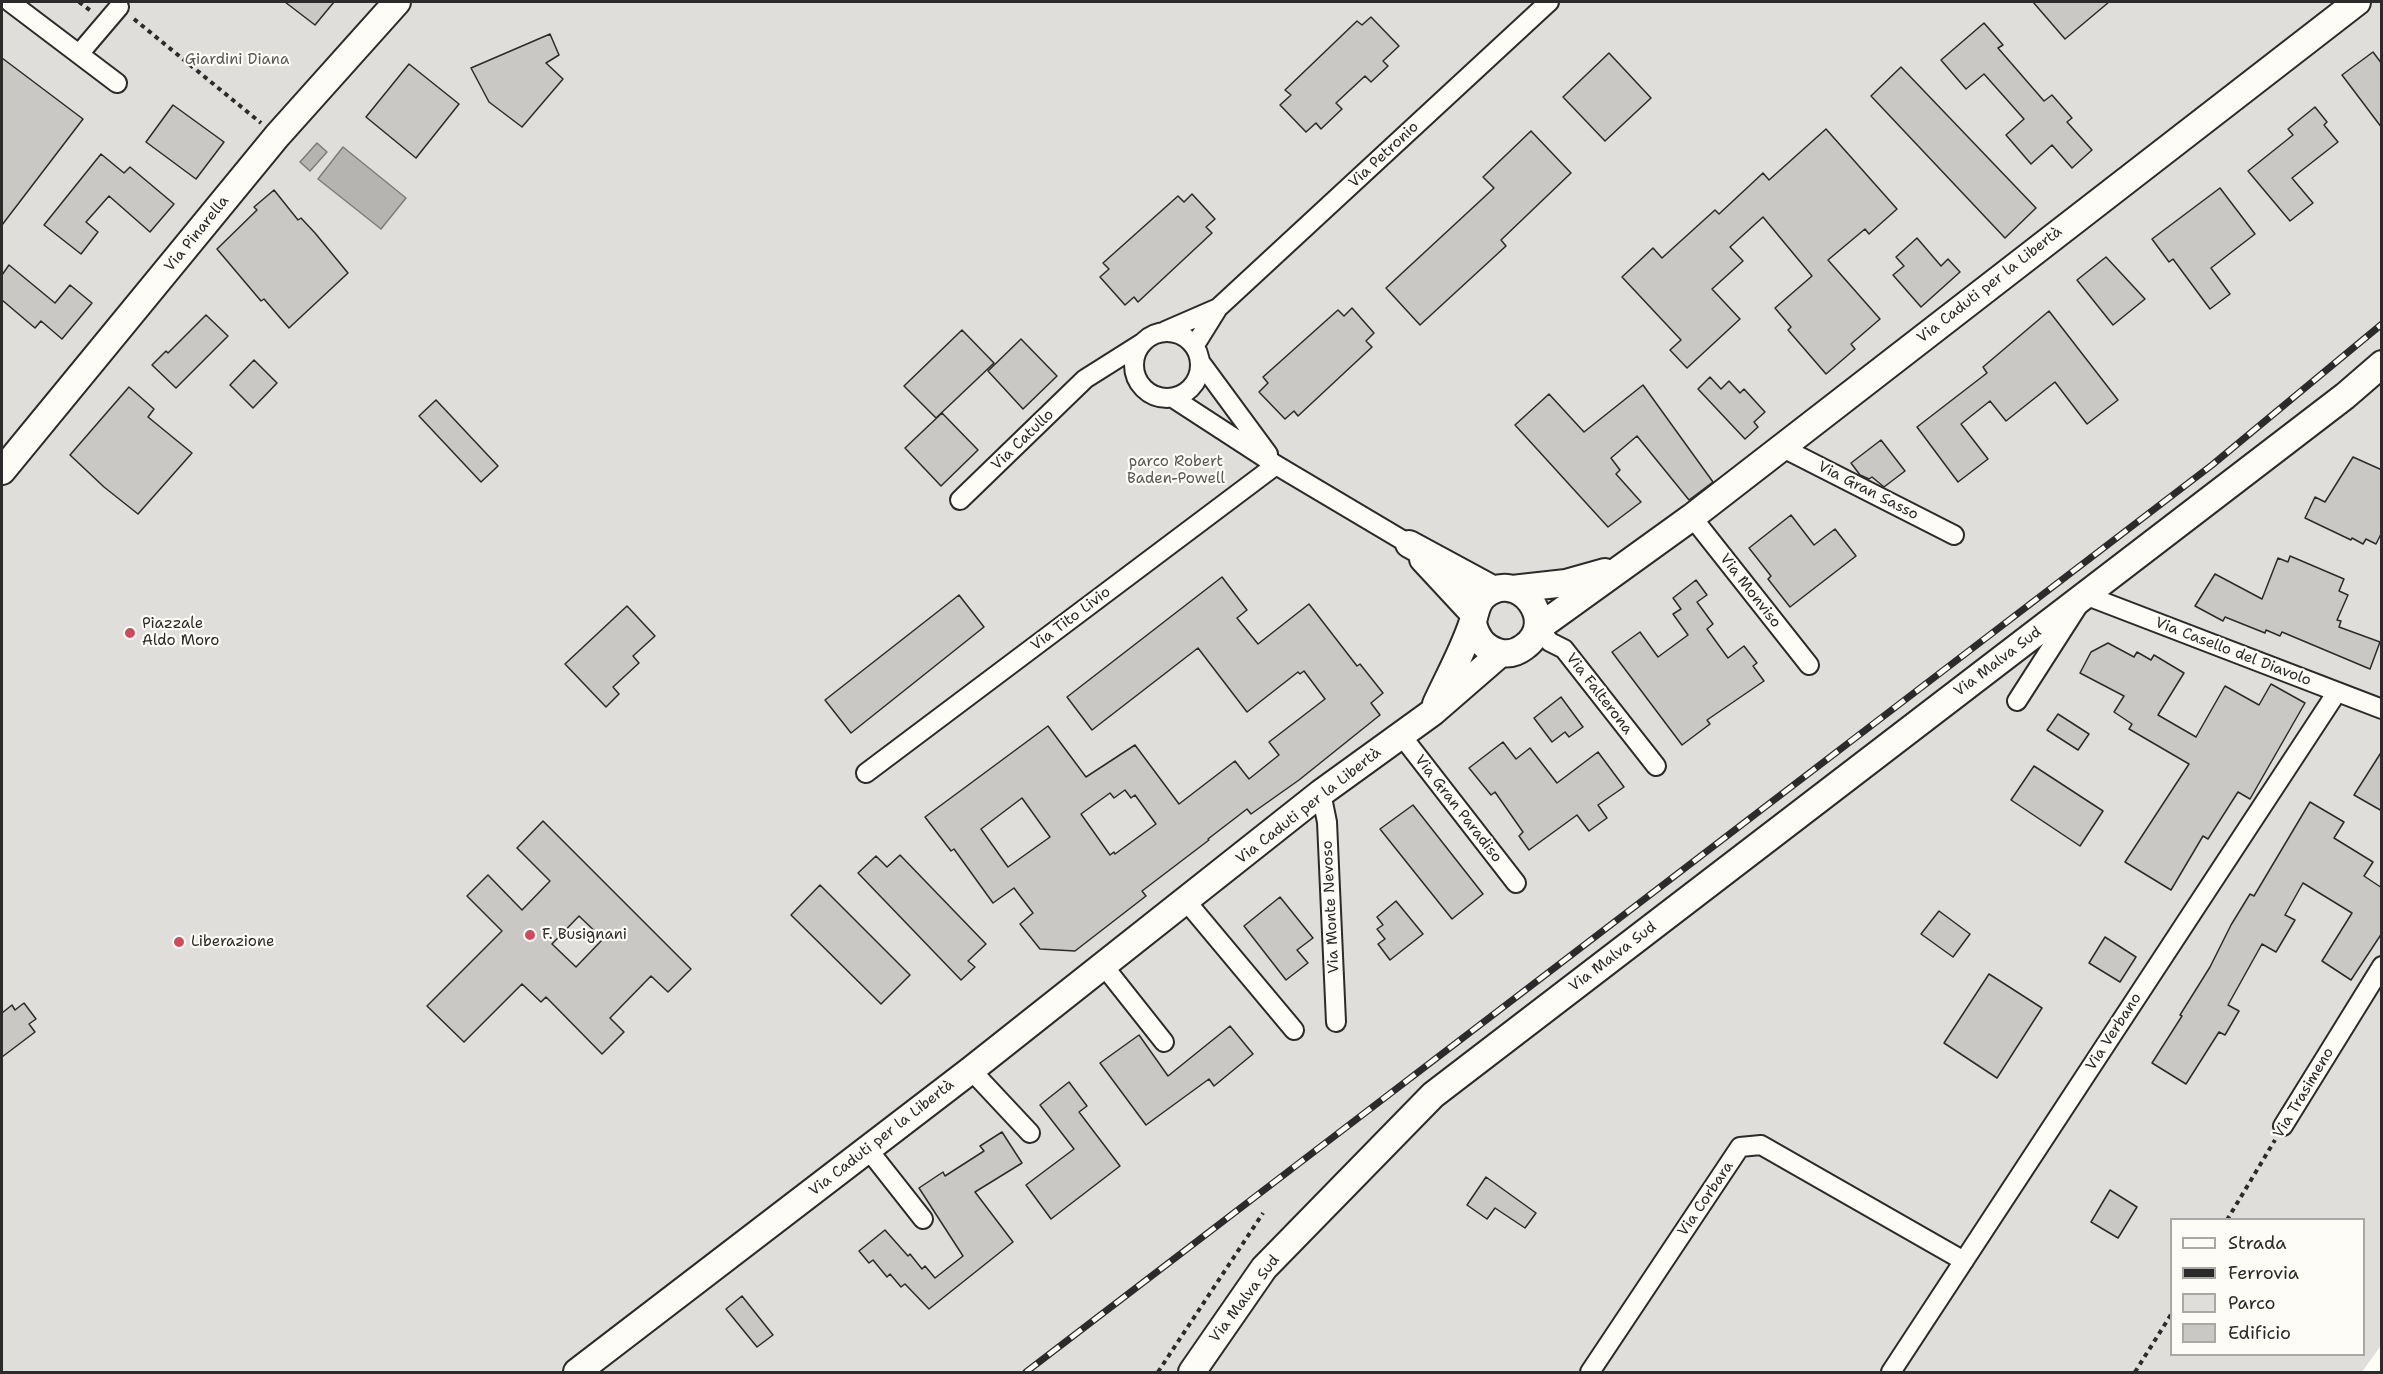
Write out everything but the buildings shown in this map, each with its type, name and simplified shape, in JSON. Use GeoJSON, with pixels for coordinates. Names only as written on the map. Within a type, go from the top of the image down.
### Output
{"type":"FeatureCollection","features":[{"type":"Feature","properties":{"kind":"street"},"geometry":{"type":"LineString","coordinates":[[10,2],[117,83]]}},
{"type":"Feature","properties":{"kind":"street","name":"Via Pinarella"},"geometry":{"type":"LineString","coordinates":[[2,471],[277,136],[397,2]]}},
{"type":"Feature","properties":{"kind":"street","name":"Via Petronio"},"geometry":{"type":"LineString","coordinates":[[1195,345],[1218,308],[1549,2]]}},
{"type":"Feature","properties":{"kind":"street","name":"Via Caduti per la Libertà"},"geometry":{"type":"LineString","coordinates":[[1538,628],[1692,517],[2357,2]]}},
{"type":"Feature","properties":{"kind":"street"},"geometry":{"type":"LineString","coordinates":[[79,54],[119,6]]}},
{"type":"Feature","properties":{"kind":"street","name":"Via Petronio"},"geometry":{"type":"LineString","coordinates":[[1164,331],[1218,308]]}},
{"type":"Feature","properties":{"kind":"street"},"geometry":{"type":"LineString","coordinates":[[1164,331],[1182,334],[1195,345],[1201,363],[1276,465]]}},
{"type":"Feature","properties":{"kind":"street","name":"Via Catullo"},"geometry":{"type":"LineString","coordinates":[[960,500],[1086,379],[1156,333],[1164,331]]}},
{"type":"Feature","properties":{"kind":"street"},"geometry":{"type":"LineString","coordinates":[[1137,380],[1134,361],[1142,343]]}},
{"type":"Feature","properties":{"kind":"street"},"geometry":{"type":"LineString","coordinates":[[1173,398],[1190,390],[1200,373],[1201,363]]}},
{"type":"Feature","properties":{"kind":"street","name":"Via Malva Sud"},"geometry":{"type":"LineString","coordinates":[[1192,1372],[1264,1268],[1433,1095],[2345,396],[2382,364]]}},
{"type":"Feature","properties":{"kind":"street"},"geometry":{"type":"LineString","coordinates":[[1086,379],[1116,373],[1137,380],[1152,395],[1173,398],[1276,465],[1409,544],[1503,589],[1530,599],[1535,608],[1538,628],[1528,645],[1520,650],[1501,653],[1482,643],[1473,618],[1409,544]]}},
{"type":"Feature","properties":{"kind":"street","name":"Via Gran Sasso"},"geometry":{"type":"LineString","coordinates":[[1782,447],[1954,535]]}},
{"type":"Feature","properties":{"kind":"street","name":"Via Tito Livio"},"geometry":{"type":"LineString","coordinates":[[866,773],[1276,465]]}},
{"type":"Feature","properties":{"kind":"street","name":"Via Monviso"},"geometry":{"type":"LineString","coordinates":[[1692,517],[1809,665]]}},
{"type":"Feature","properties":{"kind":"street"},"geometry":{"type":"LineString","coordinates":[[1433,712],[1473,618],[1485,596],[1503,589],[1566,583],[1622,567]]}},
{"type":"Feature","properties":{"kind":"street","name":"Via Malva Sud"},"geometry":{"type":"LineString","coordinates":[[2017,701],[2085,596]]}},
{"type":"Feature","properties":{"kind":"street","name":"Via Casello del Diavolo"},"geometry":{"type":"LineString","coordinates":[[2085,596],[2382,709]]}},
{"type":"Feature","properties":{"kind":"street","name":"Via Falterona"},"geometry":{"type":"LineString","coordinates":[[1538,628],[1550,642],[1564,648],[1656,766]]}},
{"type":"Feature","properties":{"kind":"street","name":"Via Caduti per la Libertà"},"geometry":{"type":"LineString","coordinates":[[577,1372],[971,1070],[1321,793],[1433,712],[1501,653]]}},
{"type":"Feature","properties":{"kind":"street","name":"Via Verbano"},"geometry":{"type":"LineString","coordinates":[[1891,1372],[2337,692]]}},
{"type":"Feature","properties":{"kind":"street","name":"Via Gran Paradiso"},"geometry":{"type":"LineString","coordinates":[[1401,735],[1516,883]]}},
{"type":"Feature","properties":{"kind":"street","name":"Via Monte Nevoso"},"geometry":{"type":"LineString","coordinates":[[1321,793],[1327,822],[1336,1022]]}},
{"type":"Feature","properties":{"kind":"street"},"geometry":{"type":"LineString","coordinates":[[1186,901],[1294,1030]]}},
{"type":"Feature","properties":{"kind":"street"},"geometry":{"type":"LineString","coordinates":[[1103,965],[1164,1042]]}},
{"type":"Feature","properties":{"kind":"street","name":"Via Trasimeno"},"geometry":{"type":"LineString","coordinates":[[2283,1126],[2382,966]]}},
{"type":"Feature","properties":{"kind":"street"},"geometry":{"type":"LineString","coordinates":[[971,1070],[1030,1133]]}},
{"type":"Feature","properties":{"kind":"street","name":"Via Corbara"},"geometry":{"type":"LineString","coordinates":[[1590,1372],[1740,1147],[1761,1145],[1964,1262]]}},
{"type":"Feature","properties":{"kind":"street"},"geometry":{"type":"LineString","coordinates":[[867,1148],[923,1219]]}},
{"type":"Feature","properties":{"kind":"path"},"geometry":{"type":"LineString","coordinates":[[119,6],[277,136]]}},
{"type":"Feature","properties":{"kind":"path","name":"Via Trasimeno"},"geometry":{"type":"LineString","coordinates":[[2228,1218],[2283,1126]]}},
{"type":"Feature","properties":{"kind":"path"},"geometry":{"type":"LineString","coordinates":[[1158,1372],[1263,1213]]}},
{"type":"Feature","properties":{"kind":"path"},"geometry":{"type":"LineString","coordinates":[[2135,1372],[2170,1316]]}},
{"type":"Feature","properties":{"kind":"green space"},"geometry":{"type":"Polygon","coordinates":[[[2,2],[2381,2],[2382,1344],[2362,1372],[2,1372],[2,2]]]}},
{"type":"Feature","properties":{"kind":"shaded area"},"geometry":{"type":"Polygon","coordinates":[[[317,143],[327,152],[310,171],[300,162],[317,143]]]}},
{"type":"Feature","properties":{"kind":"shaded area"},"geometry":{"type":"Polygon","coordinates":[[[343,147],[406,198],[381,229],[318,179],[343,147]]]}},
{"type":"Feature","properties":{"kind":"railway"},"geometry":{"type":"LineString","coordinates":[[1026,1372],[2212,465],[2382,324]]}},
{"type":"Feature","properties":{"kind":"place","name":"Piazzale Aldo Moro"},"geometry":{"type":"Point","coordinates":[130,633]}},
{"type":"Feature","properties":{"kind":"place","name":"F. Busignani"},"geometry":{"type":"Point","coordinates":[530,935]}},
{"type":"Feature","properties":{"kind":"place","name":"Liberazione"},"geometry":{"type":"Point","coordinates":[179,942]}},
{"type":"Feature","properties":{"kind":"park label","name":"Giardini Diana"},"geometry":{"type":"Point","coordinates":[237,60]}},
{"type":"Feature","properties":{"kind":"park label","name":"parco Robert Baden-Powell"},"geometry":{"type":"Point","coordinates":[1176,470]}}]}
